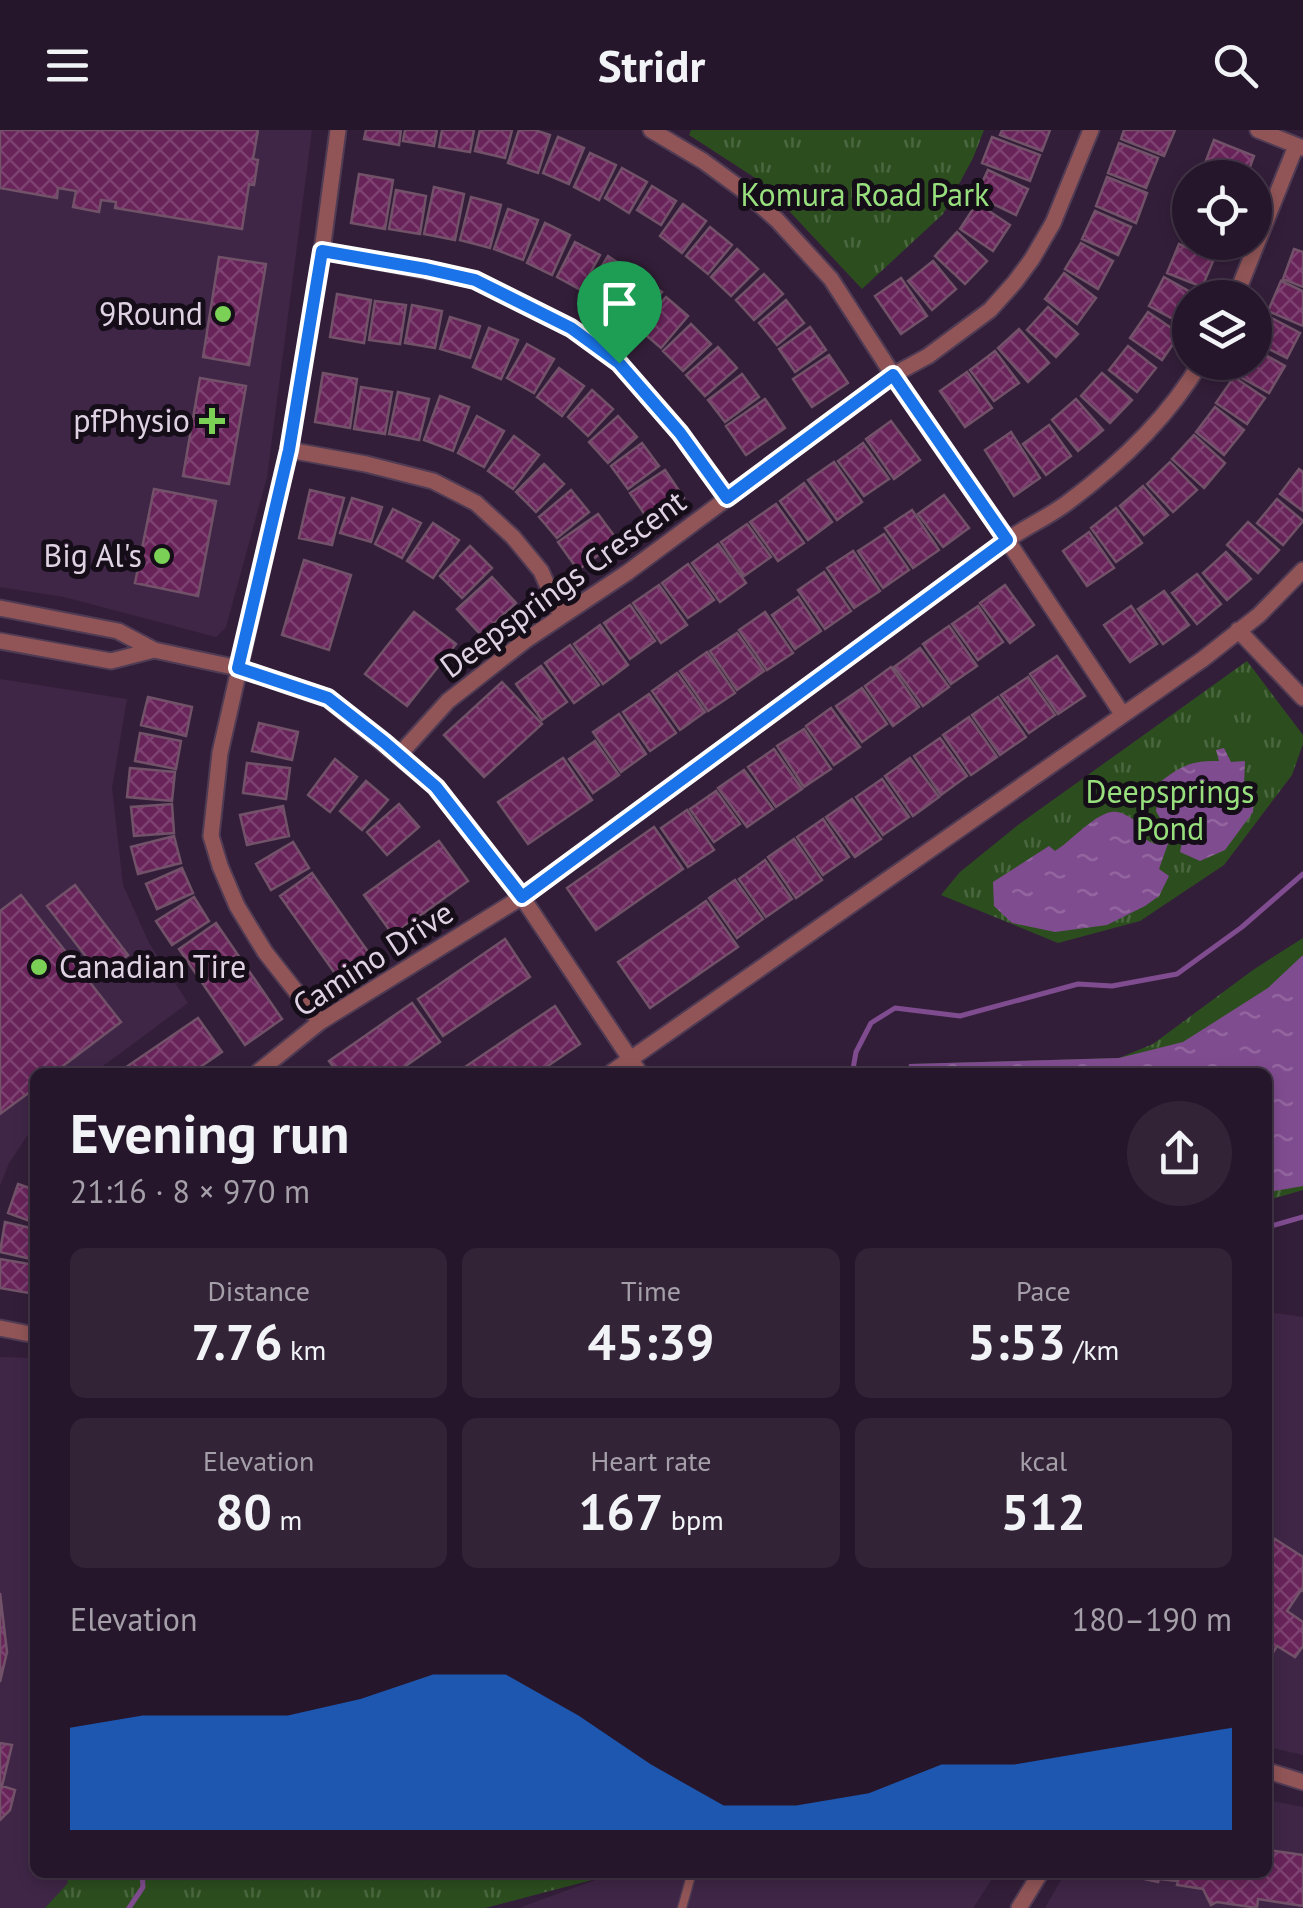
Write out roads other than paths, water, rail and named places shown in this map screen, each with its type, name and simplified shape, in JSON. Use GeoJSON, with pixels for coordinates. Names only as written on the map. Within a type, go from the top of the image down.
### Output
{"type":"FeatureCollection","features":[{"type":"Feature","properties":{"kind":"street"},"geometry":{"type":"LineString","coordinates":[[320,1022],[265,952],[237,906],[211,836],[220,753],[289,450],[338,130]]}},
{"type":"Feature","properties":{"kind":"street"},"geometry":{"type":"LineString","coordinates":[[651,130],[716,170],[777,220],[832,279],[1123,715]]}},
{"type":"Feature","properties":{"kind":"street","name":"Deepsprings Crescent"},"geometry":{"type":"LineString","coordinates":[[399,755],[448,701],[893,375],[928,356],[990,310],[1032,259],[1052,223],[1091,130]]}},
{"type":"Feature","properties":{"kind":"street"},"geometry":{"type":"LineString","coordinates":[[1243,280],[1300,147],[1258,130]]}},
{"type":"Feature","properties":{"kind":"street"},"geometry":{"type":"LineString","coordinates":[[322,251],[475,280],[571,328],[619,363],[680,433],[727,498]]}},
{"type":"Feature","properties":{"kind":"street","name":"Camino Drive"},"geometry":{"type":"LineString","coordinates":[[263,1068],[320,1022],[522,897],[1007,540],[1065,504],[1164,416],[1189,380]]}},
{"type":"Feature","properties":{"kind":"street"},"geometry":{"type":"LineString","coordinates":[[289,450],[433,481],[476,502],[513,536],[541,571],[561,616]]}},
{"type":"Feature","properties":{"kind":"street"},"geometry":{"type":"LineString","coordinates":[[0,608],[118,630],[154,650],[238,668],[328,698],[436,787],[522,897],[634,1066],[1203,659],[1259,615],[1303,570]]}},
{"type":"Feature","properties":{"kind":"street"},"geometry":{"type":"LineString","coordinates":[[1238,630],[1303,698]]}},
{"type":"Feature","properties":{"kind":"street"},"geometry":{"type":"LineString","coordinates":[[0,641],[111,661],[154,650]]}},
{"type":"Feature","properties":{"kind":"street"},"geometry":{"type":"LineString","coordinates":[[0,1328],[30,1334]]}},
{"type":"Feature","properties":{"kind":"street"},"geometry":{"type":"LineString","coordinates":[[1272,1772],[1303,1782]]}},
{"type":"Feature","properties":{"kind":"street"},"geometry":{"type":"LineString","coordinates":[[1019,1908],[1037,1878]]}},
{"type":"Feature","properties":{"kind":"lane"},"geometry":{"type":"LineString","coordinates":[[682,1908],[690,1878]]}},
{"type":"Feature","properties":{"kind":"water"},"geometry":{"type":"Polygon","coordinates":[[[1224,748],[1231,762],[1245,761],[1244,786],[1255,790],[1253,812],[1225,850],[1200,861],[1180,852],[1182,843],[1170,838],[1159,869],[1169,876],[1159,896],[1145,906],[1107,925],[1055,932],[1012,923],[994,906],[993,882],[1049,846],[1055,851],[1110,812],[1124,814],[1146,827],[1143,838],[1154,844],[1165,827],[1156,811],[1160,782],[1187,765],[1219,761],[1216,750],[1224,748]]]}},
{"type":"Feature","properties":{"kind":"water"},"geometry":{"type":"Polygon","coordinates":[[[1303,955],[1303,1186],[1272,1191],[1272,1068],[908,1068],[909,1064],[1119,1058],[1183,1042],[1268,988],[1303,955]]]}},
{"type":"Feature","properties":{"kind":"waterway"},"geometry":{"type":"LineString","coordinates":[[853,1068],[856,1052],[871,1023],[895,1008],[960,1016],[1078,984],[1112,986],[1177,974],[1242,927],[1303,874]]}},
{"type":"Feature","properties":{"kind":"waterway"},"geometry":{"type":"LineString","coordinates":[[1272,1226],[1303,1217]]}},
{"type":"Feature","properties":{"kind":"waterway"},"geometry":{"type":"LineString","coordinates":[[129,1908],[143,1887],[142,1878]]}},
{"type":"Feature","properties":{"kind":"place","name":"9Round"},"geometry":{"type":"Point","coordinates":[223,314]}},
{"type":"Feature","properties":{"kind":"place","name":"pfPhysio"},"geometry":{"type":"Point","coordinates":[212,421]}},
{"type":"Feature","properties":{"kind":"place","name":"Big Al's"},"geometry":{"type":"Point","coordinates":[162,556]}},
{"type":"Feature","properties":{"kind":"place","name":"Canadian Tire"},"geometry":{"type":"Point","coordinates":[39,967]}},
{"type":"Feature","properties":{"kind":"park label","name":"Komura Road Park"},"geometry":{"type":"Point","coordinates":[865,195]}},
{"type":"Feature","properties":{"kind":"park label","name":"Deepsprings Pond"},"geometry":{"type":"Point","coordinates":[1170,810]}}]}
